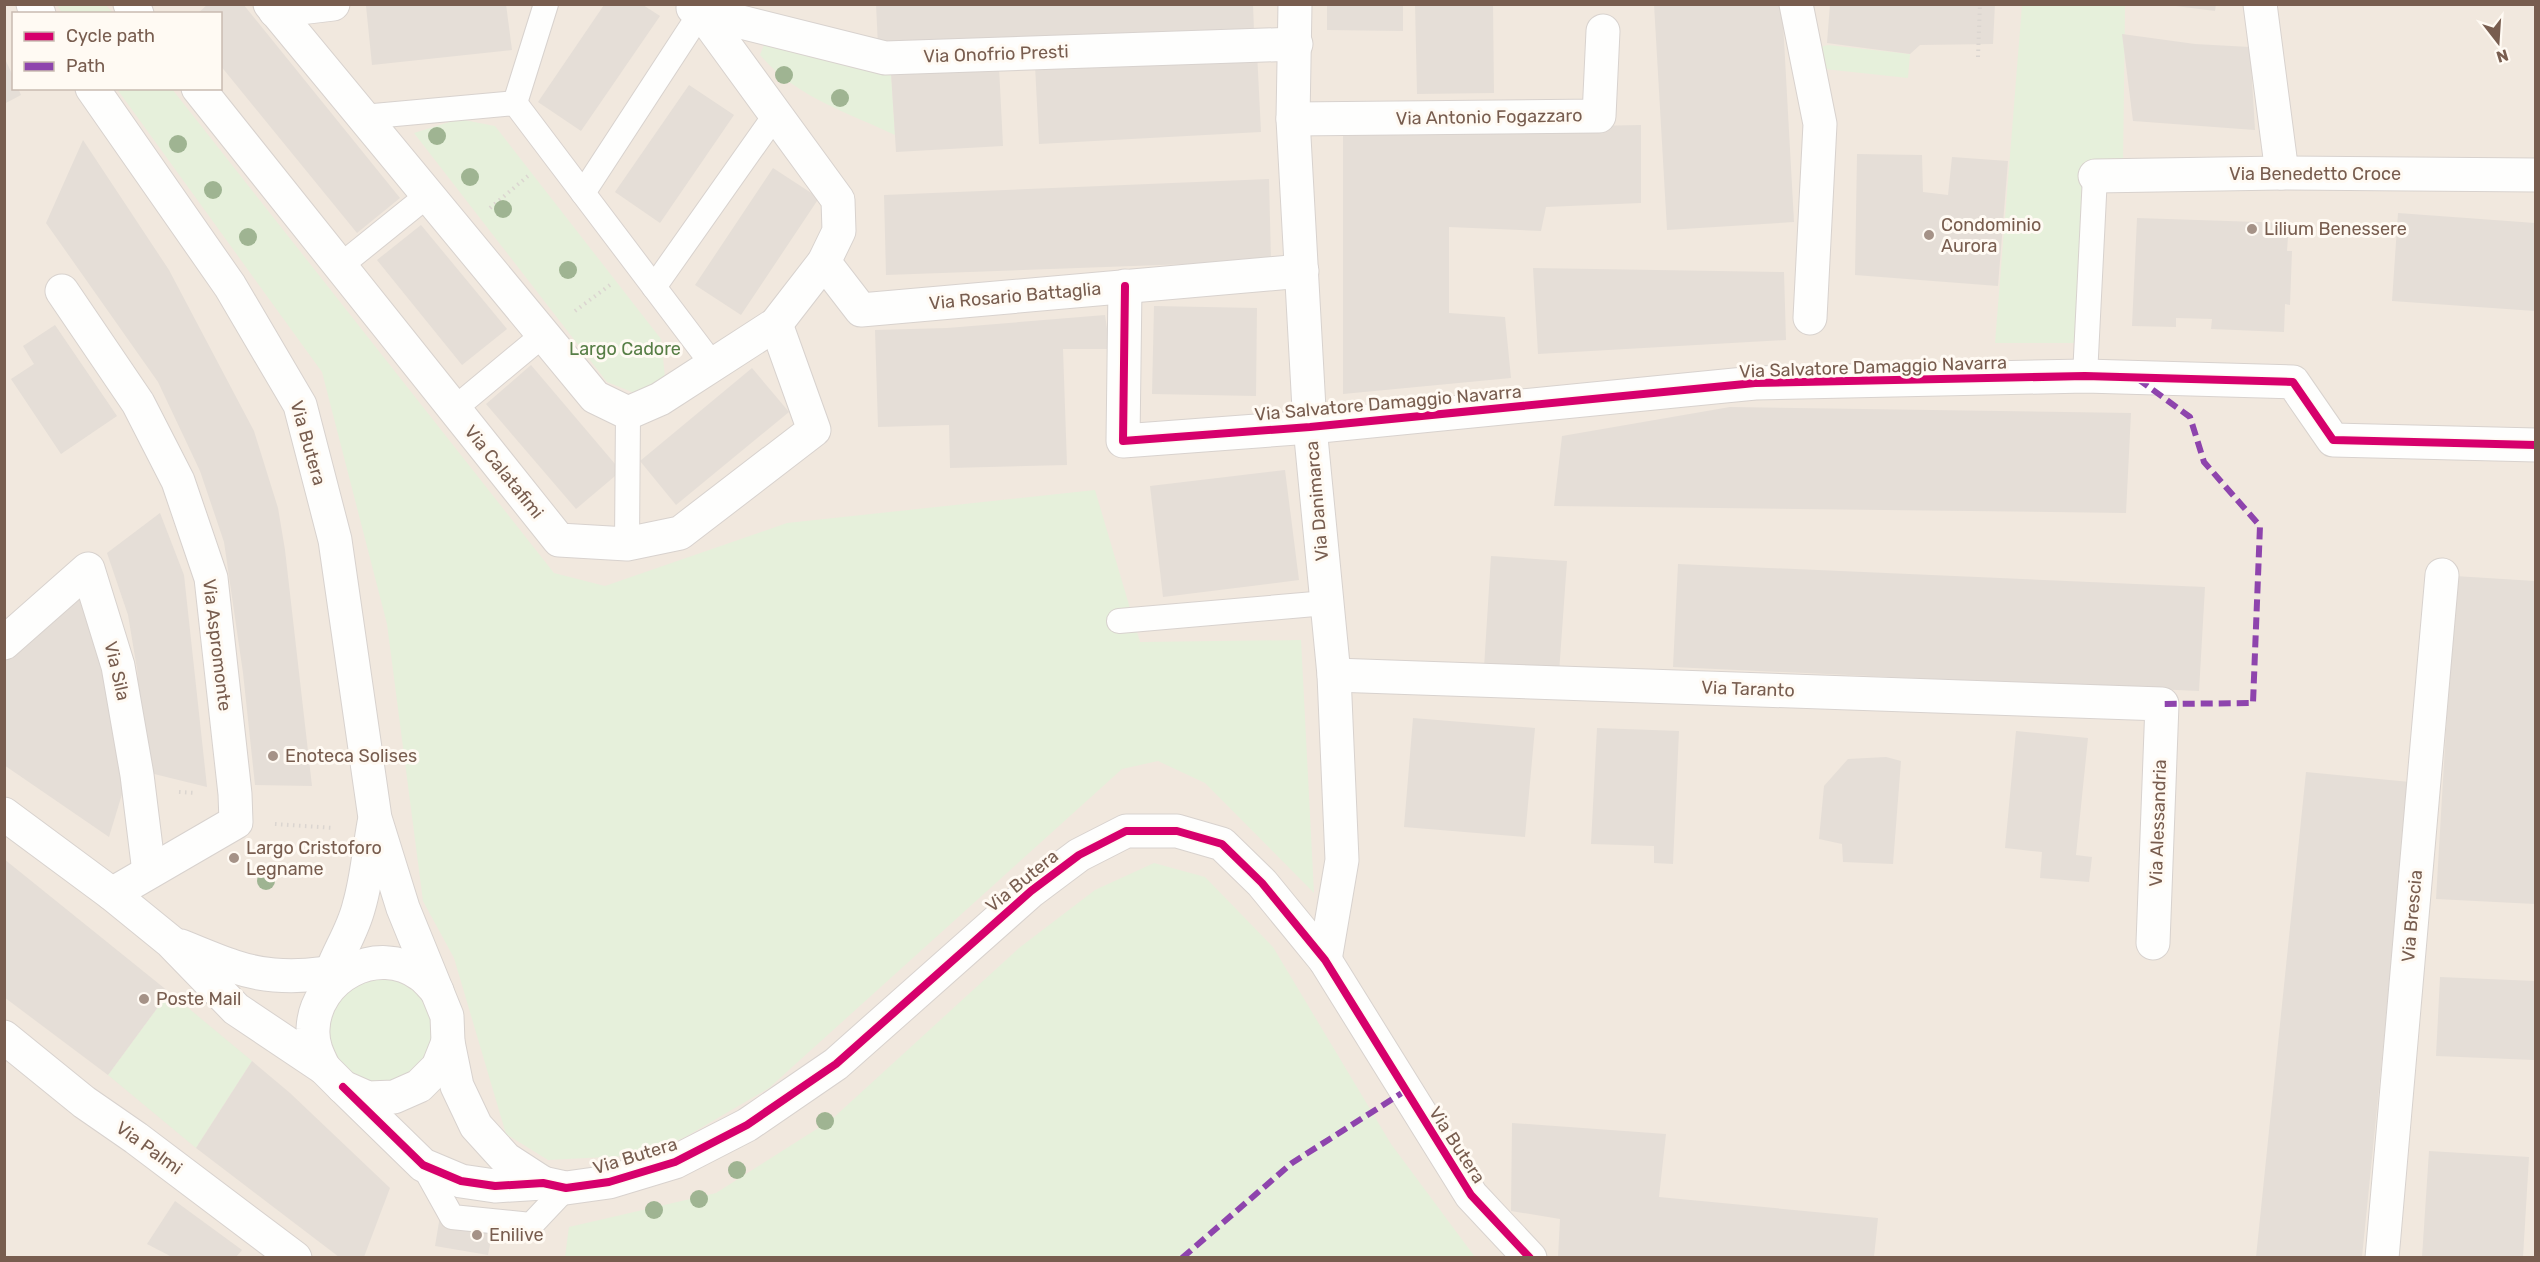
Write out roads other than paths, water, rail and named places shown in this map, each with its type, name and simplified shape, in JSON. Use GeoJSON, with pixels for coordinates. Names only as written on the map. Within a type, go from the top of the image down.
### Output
{"type":"FeatureCollection","features":[{"type":"Feature","properties":{"kind":"street"},"geometry":{"type":"LineString","coordinates":[[273,8],[333,4]]}},
{"type":"Feature","properties":{"kind":"street","name":"Via Danimarca"},"geometry":{"type":"LineString","coordinates":[[1295,4],[1293,119],[1310,427],[1334,675],[1342,860],[1325,960]]}},
{"type":"Feature","properties":{"kind":"street"},"geometry":{"type":"LineString","coordinates":[[1797,4],[1820,124],[1810,318]]}},
{"type":"Feature","properties":{"kind":"street"},"geometry":{"type":"LineString","coordinates":[[2260,4],[2282,173]]}},
{"type":"Feature","properties":{"kind":"street"},"geometry":{"type":"LineString","coordinates":[[273,8],[595,397],[628,413],[660,399],[776,324],[824,262],[840,231],[838,200],[776,114],[693,8]]}},
{"type":"Feature","properties":{"kind":"street","name":"Via Onofrio Presti"},"geometry":{"type":"LineString","coordinates":[[693,8],[885,57],[1296,44]]}},
{"type":"Feature","properties":{"kind":"street","name":"Via Antonio Fogazzaro"},"geometry":{"type":"LineString","coordinates":[[1293,119],[1599,116],[1603,31]]}},
{"type":"Feature","properties":{"kind":"street","name":"Via Butera"},"geometry":{"type":"LineString","coordinates":[[93,90],[230,286],[300,405],[335,540],[374,824]]}},
{"type":"Feature","properties":{"kind":"street","name":"Via Calatafimi"},"geometry":{"type":"LineString","coordinates":[[200,90],[559,540],[627,544],[680,533],[814,430],[776,324]]}},
{"type":"Feature","properties":{"kind":"street","name":"Via Benedetto Croce"},"geometry":{"type":"LineString","coordinates":[[2095,176],[2282,173],[2535,175]]}},
{"type":"Feature","properties":{"kind":"street","name":"Via Rosario Battaglia"},"geometry":{"type":"LineString","coordinates":[[824,262],[861,310],[1302,271]]}},
{"type":"Feature","properties":{"kind":"street","name":"Via Salvatore Damaggio Navarra"},"geometry":{"type":"LineString","coordinates":[[1125,286],[1123,441],[1310,427],[1755,383],[2085,376],[2293,382],[2333,440],[2535,445]]}},
{"type":"Feature","properties":{"kind":"street","name":"Via Aspromonte"},"geometry":{"type":"LineString","coordinates":[[62,291],[138,403],[178,481],[211,578],[235,800],[148,872]]}},
{"type":"Feature","properties":{"kind":"street","name":"Via Sila"},"geometry":{"type":"LineString","coordinates":[[4,643],[88,569],[118,666],[138,783],[148,872]]}},
{"type":"Feature","properties":{"kind":"street","name":"Via Brescia"},"geometry":{"type":"LineString","coordinates":[[2382,1257],[2442,575]]}},
{"type":"Feature","properties":{"kind":"street","name":"Via Taranto"},"geometry":{"type":"LineString","coordinates":[[1334,675],[2162,704]]}},
{"type":"Feature","properties":{"kind":"street","name":"Via Alessandria"},"geometry":{"type":"LineString","coordinates":[[2153,943],[2162,704]]}},
{"type":"Feature","properties":{"kind":"street"},"geometry":{"type":"LineString","coordinates":[[4,814],[171,942],[236,1008],[334,1078],[368,1098],[394,1097],[419,1086],[438,1067],[448,1042]]}},
{"type":"Feature","properties":{"kind":"street"},"geometry":{"type":"LineString","coordinates":[[334,1078],[315,1050],[312,1030],[315,1011],[336,978],[360,905],[374,824]]}},
{"type":"Feature","properties":{"kind":"street"},"geometry":{"type":"LineString","coordinates":[[374,824],[403,908],[447,1016],[448,1042],[457,1086],[476,1126],[506,1159],[554,1186]]}},
{"type":"Feature","properties":{"kind":"street","name":"Via Butera"},"geometry":{"type":"LineString","coordinates":[[334,1078],[423,1165],[461,1180],[495,1186],[554,1186],[609,1182],[675,1162],[747,1125],[836,1064],[1031,891],[1079,855],[1126,831],[1178,831],[1222,844],[1262,883],[1325,960],[1471,1195],[1530,1257]]}},
{"type":"Feature","properties":{"kind":"street"},"geometry":{"type":"LineString","coordinates":[[111,894],[148,872]]}},
{"type":"Feature","properties":{"kind":"street"},"geometry":{"type":"LineString","coordinates":[[171,942],[230,965],[274,975],[336,978],[375,962],[399,965],[421,975],[437,991]]}},
{"type":"Feature","properties":{"kind":"street","name":"Via Palmi"},"geometry":{"type":"LineString","coordinates":[[4,1037],[84,1102],[295,1257]]}},
{"type":"Feature","properties":{"kind":"lane"},"geometry":{"type":"LineString","coordinates":[[515,103],[546,4]]}},
{"type":"Feature","properties":{"kind":"lane"},"geometry":{"type":"LineString","coordinates":[[583,193],[693,8]]}},
{"type":"Feature","properties":{"kind":"lane"},"geometry":{"type":"LineString","coordinates":[[363,117],[515,103]]}},
{"type":"Feature","properties":{"kind":"lane"},"geometry":{"type":"LineString","coordinates":[[515,103],[713,365]]}},
{"type":"Feature","properties":{"kind":"lane"},"geometry":{"type":"LineString","coordinates":[[654,287],[776,114]]}},
{"type":"Feature","properties":{"kind":"lane"},"geometry":{"type":"LineString","coordinates":[[2085,376],[2095,176]]}},
{"type":"Feature","properties":{"kind":"lane"},"geometry":{"type":"LineString","coordinates":[[340,266],[428,195]]}},
{"type":"Feature","properties":{"kind":"lane"},"geometry":{"type":"LineString","coordinates":[[454,409],[543,335]]}},
{"type":"Feature","properties":{"kind":"lane"},"geometry":{"type":"LineString","coordinates":[[627,544],[628,413]]}},
{"type":"Feature","properties":{"kind":"lane"},"geometry":{"type":"LineString","coordinates":[[1119,621],[1326,603]]}},
{"type":"Feature","properties":{"kind":"place","name":"Lilium Benessere"},"geometry":{"type":"Point","coordinates":[2252,229]}},
{"type":"Feature","properties":{"kind":"place","name":"Condominio Aurora"},"geometry":{"type":"Point","coordinates":[1929,235]}},
{"type":"Feature","properties":{"kind":"place","name":"Enoteca Solises"},"geometry":{"type":"Point","coordinates":[273,756]}},
{"type":"Feature","properties":{"kind":"place","name":"Largo Cristoforo Legname"},"geometry":{"type":"Point","coordinates":[234,858]}},
{"type":"Feature","properties":{"kind":"place","name":"Poste Mail"},"geometry":{"type":"Point","coordinates":[144,999]}},
{"type":"Feature","properties":{"kind":"place","name":"Enilive"},"geometry":{"type":"Point","coordinates":[477,1235]}},
{"type":"Feature","properties":{"kind":"park label","name":"Largo Cadore"},"geometry":{"type":"Point","coordinates":[625,349]}}]}
